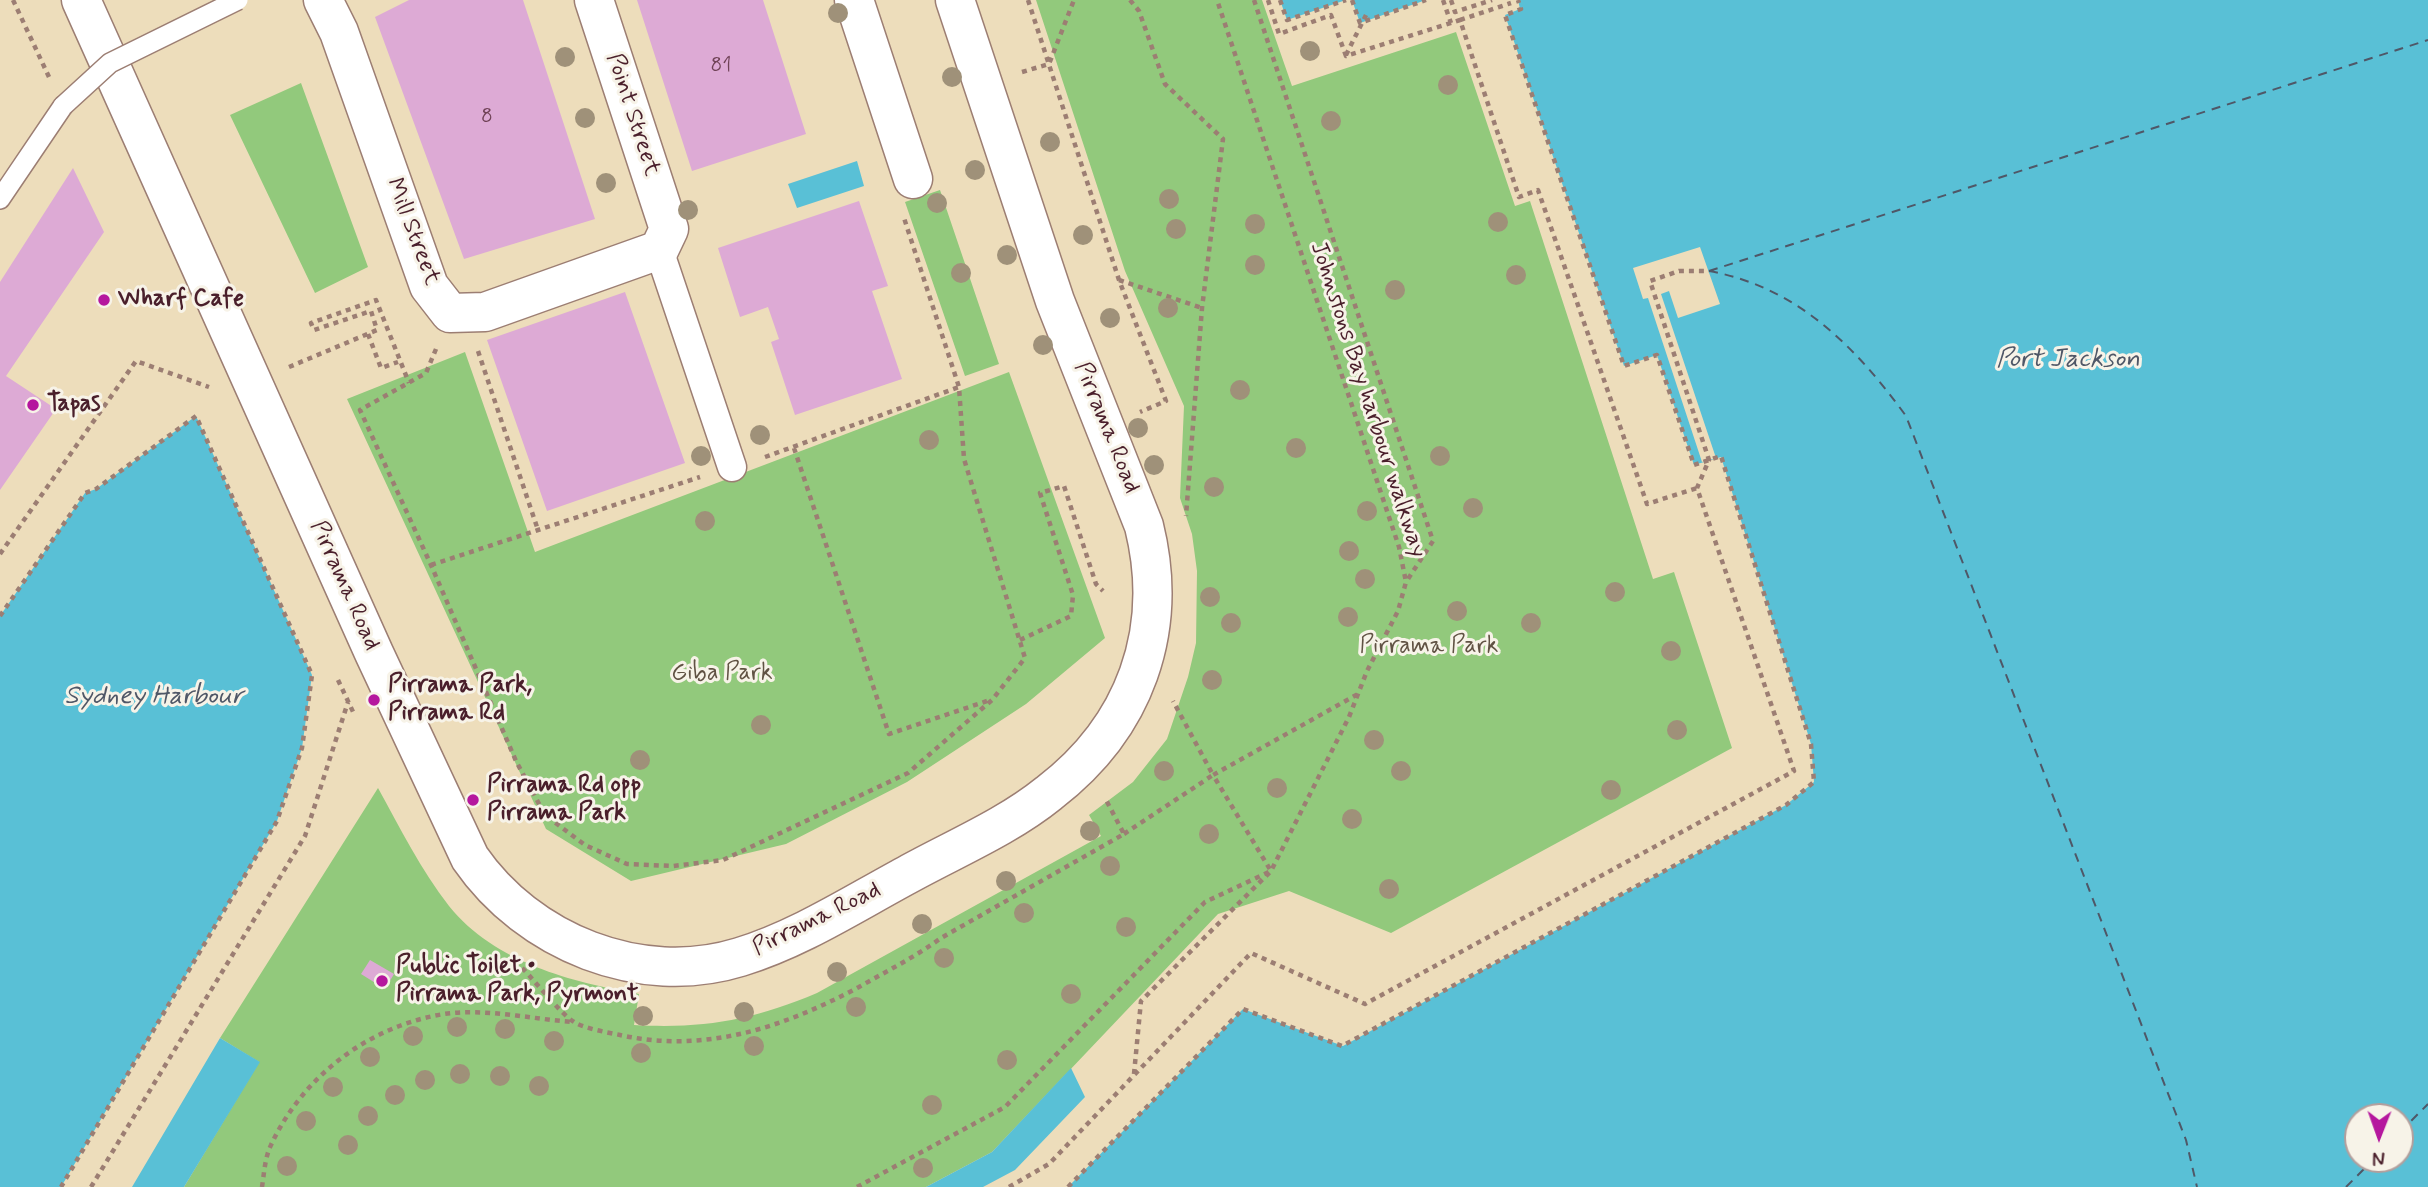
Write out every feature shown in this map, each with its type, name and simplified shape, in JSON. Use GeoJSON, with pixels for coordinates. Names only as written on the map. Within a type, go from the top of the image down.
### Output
{"type":"FeatureCollection","features":[{"type":"Feature","properties":{"kind":"street","name":"Pirrama Road"},"geometry":{"type":"LineString","coordinates":[[81,0],[374,653],[470,858],[487,883],[556,937],[618,959],[647,965],[711,964],[771,946],[1022,812],[1072,775],[1093,753],[1112,730],[1138,681],[1153,599],[1150,548],[1144,526],[1055,301],[956,0]]}},
{"type":"Feature","properties":{"kind":"street","name":"Mill Street"},"geometry":{"type":"LineString","coordinates":[[323,0],[339,32],[429,286],[458,312]]}},
{"type":"Feature","properties":{"kind":"street","name":"Point Street"},"geometry":{"type":"LineString","coordinates":[[594,0],[732,467]]}},
{"type":"Feature","properties":{"kind":"street"},"geometry":{"type":"LineString","coordinates":[[854,0],[913,179]]}},
{"type":"Feature","properties":{"kind":"street"},"geometry":{"type":"LineString","coordinates":[[458,312],[485,312],[664,240]]}},
{"type":"Feature","properties":{"kind":"lane"},"geometry":{"type":"LineString","coordinates":[[0,199],[63,106],[110,62],[238,0]]}},
{"type":"Feature","properties":{"kind":"path"},"geometry":{"type":"LineString","coordinates":[[13,0],[63,106]]}},
{"type":"Feature","properties":{"kind":"path"},"geometry":{"type":"LineString","coordinates":[[1028,0],[1119,280],[1166,401],[1139,412],[1144,424]]}},
{"type":"Feature","properties":{"kind":"path"},"geometry":{"type":"LineString","coordinates":[[1049,64],[1074,0]]}},
{"type":"Feature","properties":{"kind":"path"},"geometry":{"type":"LineString","coordinates":[[1130,0],[1139,11],[1165,84],[1223,139],[1202,307],[1185,521]]}},
{"type":"Feature","properties":{"kind":"path","name":"Johnstons Bay harbour walkway"},"geometry":{"type":"LineString","coordinates":[[1134,1075],[1141,1001],[1271,871],[1398,611],[1406,582],[1399,547],[1217,0]]}},
{"type":"Feature","properties":{"kind":"path"},"geometry":{"type":"LineString","coordinates":[[1254,0],[1433,541],[1406,582]]}},
{"type":"Feature","properties":{"kind":"path"},"geometry":{"type":"LineString","coordinates":[[1268,0],[1279,34],[1331,15],[1346,56]]}},
{"type":"Feature","properties":{"kind":"path"},"geometry":{"type":"LineString","coordinates":[[1280,0],[1287,20],[1346,0]]}},
{"type":"Feature","properties":{"kind":"path"},"geometry":{"type":"LineString","coordinates":[[1352,0],[1360,23],[1426,0]]}},
{"type":"Feature","properties":{"kind":"path"},"geometry":{"type":"LineString","coordinates":[[1443,0],[1451,23]]}},
{"type":"Feature","properties":{"kind":"path"},"geometry":{"type":"LineString","coordinates":[[1451,0],[1455,12],[1492,0]]}},
{"type":"Feature","properties":{"kind":"path"},"geometry":{"type":"LineString","coordinates":[[1068,1187],[1243,1009],[1342,1046],[1786,805],[1814,782],[1811,744],[1721,456],[1694,465],[1657,355],[1624,366],[1505,15],[1521,9],[1518,0]]}},
{"type":"Feature","properties":{"kind":"path"},"geometry":{"type":"LineString","coordinates":[[1346,56],[1511,3]]}},
{"type":"Feature","properties":{"kind":"path"},"geometry":{"type":"LineString","coordinates":[[1346,56],[1366,15]]}},
{"type":"Feature","properties":{"kind":"path"},"geometry":{"type":"LineString","coordinates":[[1460,20],[1519,197],[1538,190],[1647,505],[1697,488]]}},
{"type":"Feature","properties":{"kind":"path"},"geometry":{"type":"LineString","coordinates":[[983,84],[1049,64]]}},
{"type":"Feature","properties":{"kind":"path"},"geometry":{"type":"LineString","coordinates":[[458,312],[426,373],[360,410],[516,761],[545,815],[585,845],[627,864],[673,866],[723,860],[908,773],[992,699],[1025,658],[964,459],[959,387],[900,206],[913,179]]}},
{"type":"Feature","properties":{"kind":"path"},"geometry":{"type":"LineString","coordinates":[[1009,1187],[1049,1164],[1251,953],[1365,1004],[1794,771],[1697,488],[1709,460],[1650,281],[1679,271],[1709,271]]}},
{"type":"Feature","properties":{"kind":"path"},"geometry":{"type":"LineString","coordinates":[[1119,280],[1202,307]]}},
{"type":"Feature","properties":{"kind":"path"},"geometry":{"type":"LineString","coordinates":[[297,363],[377,330],[371,311],[314,330],[311,323],[376,300],[398,362],[409,383]]}},
{"type":"Feature","properties":{"kind":"path"},"geometry":{"type":"LineString","coordinates":[[458,312],[538,530]]}},
{"type":"Feature","properties":{"kind":"path"},"geometry":{"type":"LineString","coordinates":[[368,334],[381,368],[398,362]]}},
{"type":"Feature","properties":{"kind":"path"},"geometry":{"type":"LineString","coordinates":[[0,554],[136,360],[218,390]]}},
{"type":"Feature","properties":{"kind":"path"},"geometry":{"type":"LineString","coordinates":[[431,565],[794,448],[959,387]]}},
{"type":"Feature","properties":{"kind":"path"},"geometry":{"type":"LineString","coordinates":[[0,616],[85,492],[96,489],[196,416],[312,675],[302,748],[277,821],[61,1187]]}},
{"type":"Feature","properties":{"kind":"path"},"geometry":{"type":"LineString","coordinates":[[794,448],[889,734],[992,699]]}},
{"type":"Feature","properties":{"kind":"path"},"geometry":{"type":"LineString","coordinates":[[1020,640],[1071,616],[1073,595],[1040,493],[1064,486],[1096,584],[1103,591]]}},
{"type":"Feature","properties":{"kind":"path"},"geometry":{"type":"LineString","coordinates":[[91,1187],[305,836],[347,704],[337,678]]}},
{"type":"Feature","properties":{"kind":"path"},"geometry":{"type":"LineString","coordinates":[[1124,834],[1213,775],[1359,694]]}},
{"type":"Feature","properties":{"kind":"path"},"geometry":{"type":"LineString","coordinates":[[857,1187],[1005,1107],[1205,902],[1271,871],[1171,699]]}},
{"type":"Feature","properties":{"kind":"path"},"geometry":{"type":"LineString","coordinates":[[261,1187],[270,1147],[290,1111],[343,1055],[376,1034],[445,1014],[482,1013],[574,1022]]}},
{"type":"Feature","properties":{"kind":"green space","name":"Pirrama Park"},"geometry":{"type":"Polygon","coordinates":[[[1036,0],[1262,0],[1292,86],[1456,32],[1515,206],[1530,201],[1653,579],[1674,572],[1732,748],[1391,933],[1289,891],[1218,914],[992,1152],[926,1187],[184,1187],[259,1062],[220,1038],[378,788],[429,878],[449,906],[468,926],[512,956],[536,967],[588,983],[639,994],[634,1025],[728,1021],[771,1010],[817,993],[1101,836],[1089,815],[1133,782],[1167,739],[1188,677],[1196,643],[1197,571],[1192,534],[1180,498],[1184,406],[1125,271],[1036,0]]]}},
{"type":"Feature","properties":{"kind":"green space"},"geometry":{"type":"Polygon","coordinates":[[[301,83],[368,267],[315,293],[230,115],[301,83]]]}},
{"type":"Feature","properties":{"kind":"green space"},"geometry":{"type":"Polygon","coordinates":[[[940,190],[999,364],[965,376],[905,202],[940,190]]]}},
{"type":"Feature","properties":{"kind":"green space","name":"Giba Park"},"geometry":{"type":"Polygon","coordinates":[[[465,352],[535,552],[1009,372],[1105,638],[1026,704],[907,782],[786,844],[631,881],[546,829],[347,399],[465,352]]]}},
{"type":"Feature","properties":{"kind":"water"},"geometry":{"type":"Polygon","coordinates":[[[1280,0],[1346,0],[1287,20],[1280,0]]]}},
{"type":"Feature","properties":{"kind":"water"},"geometry":{"type":"Polygon","coordinates":[[[1352,0],[1426,0],[1360,23],[1352,0]]]}},
{"type":"Feature","properties":{"kind":"water","name":"Port Jackson"},"geometry":{"type":"Polygon","coordinates":[[[1518,0],[2428,0],[2428,1187],[1068,1187],[1243,1009],[1343,1046],[1786,805],[1814,782],[1811,744],[1721,457],[1694,465],[1657,355],[1624,366],[1505,15],[1520,9],[1518,0]]]}},
{"type":"Feature","properties":{"kind":"water"},"geometry":{"type":"Polygon","coordinates":[[[857,161],[864,186],[797,208],[788,184],[857,161]]]}},
{"type":"Feature","properties":{"kind":"water","name":"Sydney Harbour"},"geometry":{"type":"Polygon","coordinates":[[[196,416],[312,675],[302,748],[277,821],[61,1187],[0,1187],[0,616],[85,493],[96,489],[196,416]]]}},
{"type":"Feature","properties":{"kind":"water"},"geometry":{"type":"Polygon","coordinates":[[[220,1038],[260,1062],[184,1187],[132,1187],[220,1038]]]}},
{"type":"Feature","properties":{"kind":"water"},"geometry":{"type":"Polygon","coordinates":[[[1071,1068],[1085,1097],[1015,1170],[983,1187],[926,1187],[992,1152],[1071,1068]]]}},
{"type":"Feature","properties":{"kind":"pier"},"geometry":{"type":"Polygon","coordinates":[[[1700,247],[1720,304],[1678,318],[1669,291],[1661,294],[1716,458],[1702,462],[1648,298],[1643,299],[1633,268],[1700,247]]]}},
{"type":"Feature","properties":{"kind":"building"},"geometry":{"type":"Polygon","coordinates":[[[409,0],[523,0],[595,219],[464,259],[375,17],[409,0]]]}},
{"type":"Feature","properties":{"kind":"building"},"geometry":{"type":"Polygon","coordinates":[[[637,0],[763,0],[806,134],[692,171],[637,0]]]}},
{"type":"Feature","properties":{"kind":"building"},"geometry":{"type":"Polygon","coordinates":[[[73,168],[104,232],[6,376],[56,409],[0,490],[0,282],[73,168]]]}},
{"type":"Feature","properties":{"kind":"building"},"geometry":{"type":"Polygon","coordinates":[[[859,201],[888,286],[872,291],[902,379],[795,415],[771,342],[779,339],[768,307],[740,317],[718,248],[859,201]]]}},
{"type":"Feature","properties":{"kind":"building"},"geometry":{"type":"Polygon","coordinates":[[[625,292],[685,463],[547,511],[487,340],[625,292]]]}},
{"type":"Feature","properties":{"kind":"building","name":"Public Toilet • Pirrama Park, Pyrmont"},"geometry":{"type":"Polygon","coordinates":[[[370,960],[394,974],[385,989],[361,974],[370,960]]]}},
{"type":"Feature","properties":{"kind":"ferry route"},"geometry":{"type":"LineString","coordinates":[[1709,271],[2428,40]]}},
{"type":"Feature","properties":{"kind":"ferry route"},"geometry":{"type":"LineString","coordinates":[[1709,271],[1741,279],[1797,305],[1821,323],[1866,366],[1906,416],[2186,1140],[2197,1187]]}},
{"type":"Feature","properties":{"kind":"ferry route"},"geometry":{"type":"LineString","coordinates":[[2414,1118],[2428,1104]]}},
{"type":"Feature","properties":{"kind":"ferry route"},"geometry":{"type":"LineString","coordinates":[[2346,1187],[2360,1173]]}},
{"type":"Feature","properties":{"kind":"place","name":"Wharf Cafe"},"geometry":{"type":"Point","coordinates":[104,300]}},
{"type":"Feature","properties":{"kind":"place","name":"Tapas"},"geometry":{"type":"Point","coordinates":[33,405]}},
{"type":"Feature","properties":{"kind":"place","name":"Pirrama Park, Pirrama Rd"},"geometry":{"type":"Point","coordinates":[374,700]}},
{"type":"Feature","properties":{"kind":"place","name":"Pirrama Rd opp Pirrama Park"},"geometry":{"type":"Point","coordinates":[473,800]}},
{"type":"Feature","properties":{"kind":"place","name":"Public Toilet • Pirrama Park, Pyrmont"},"geometry":{"type":"Point","coordinates":[382,981]}}]}
